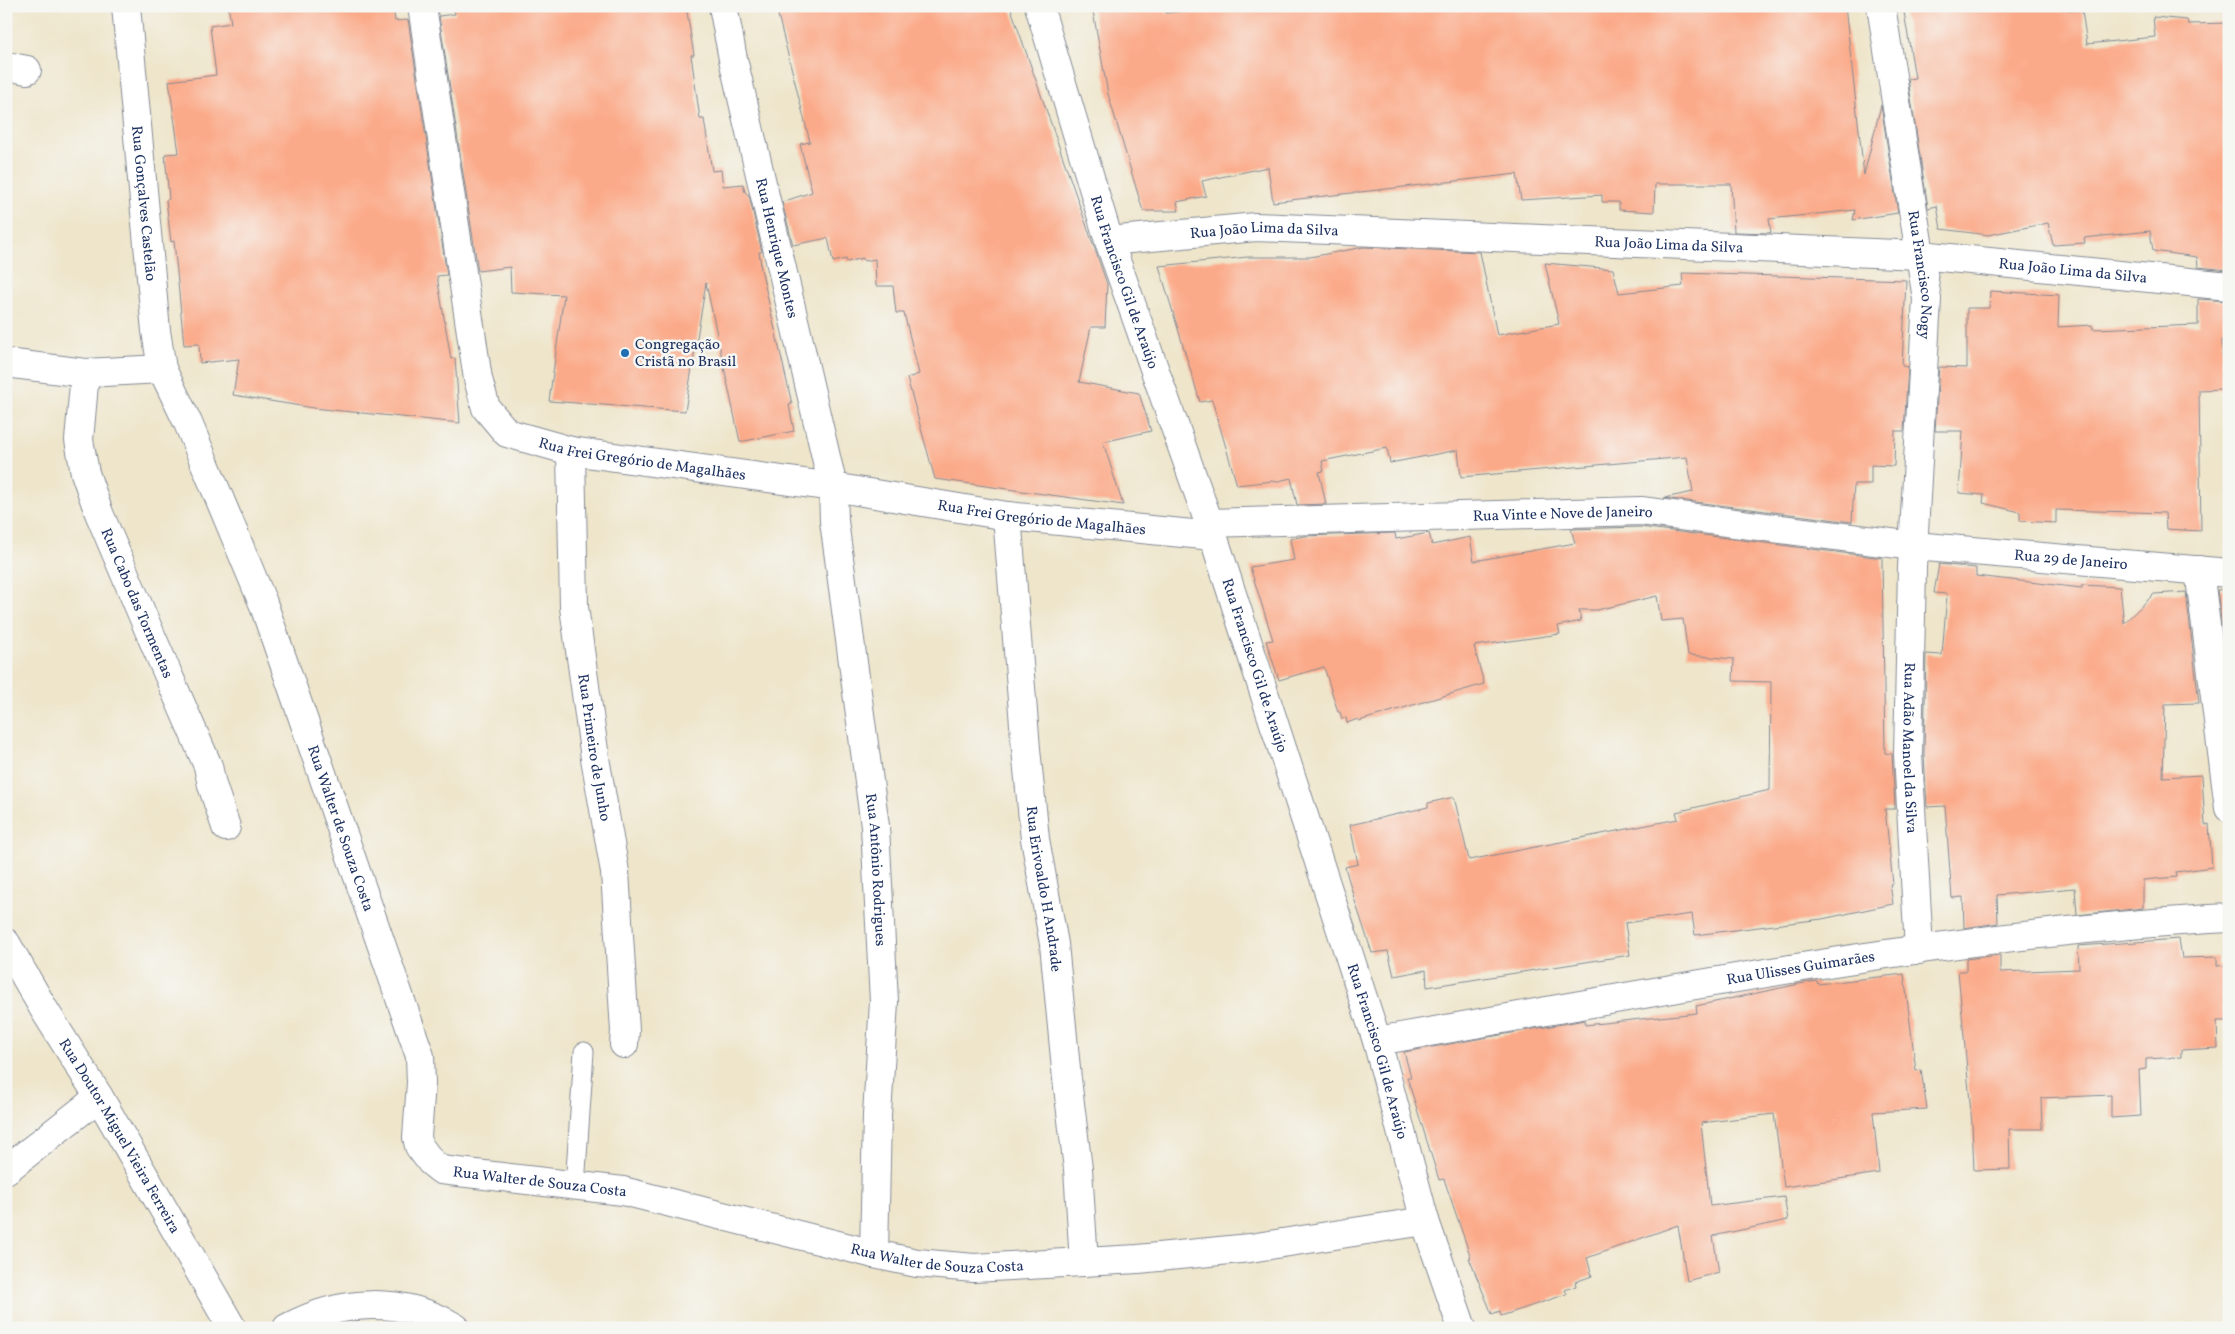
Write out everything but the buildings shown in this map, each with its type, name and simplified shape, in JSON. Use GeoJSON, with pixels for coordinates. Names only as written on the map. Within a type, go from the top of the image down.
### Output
{"type":"FeatureCollection","features":[{"type":"Feature","properties":{"kind":"street","name":"Rua Gonçalves Castelão"},"geometry":{"type":"LineString","coordinates":[[126,6],[156,321],[162,369],[174,396]]}},
{"type":"Feature","properties":{"kind":"street","name":"Rua Frei Gregório de Magalhães"},"geometry":{"type":"LineString","coordinates":[[422,6],[478,379],[486,408],[507,433],[571,451],[833,487],[1007,516],[1211,529]]}},
{"type":"Feature","properties":{"kind":"street","name":"Rua Henrique Montes"},"geometry":{"type":"LineString","coordinates":[[723,6],[733,59],[833,487]]}},
{"type":"Feature","properties":{"kind":"street","name":"Rua Francisco Gil de Araújo"},"geometry":{"type":"LineString","coordinates":[[1038,6],[1109,241],[1211,529],[1377,1041],[1425,1221],[1462,1328]]}},
{"type":"Feature","properties":{"kind":"street","name":"Rua Francisco Nogy"},"geometry":{"type":"LineString","coordinates":[[1881,6],[1927,299],[1914,546]]}},
{"type":"Feature","properties":{"kind":"street","name":"Rua João Lima da Silva"},"geometry":{"type":"LineString","coordinates":[[1109,241],[1256,226],[1920,255],[2229,286]]}},
{"type":"Feature","properties":{"kind":"street"},"geometry":{"type":"LineString","coordinates":[[6,363],[85,372],[162,369]]}},
{"type":"Feature","properties":{"kind":"street","name":"Rua Cabo das Tormentas"},"geometry":{"type":"LineString","coordinates":[[85,372],[79,440],[85,473],[99,513],[208,766],[212,785],[226,827]]}},
{"type":"Feature","properties":{"kind":"street","name":"Rua Walter de Souza Costa"},"geometry":{"type":"LineString","coordinates":[[174,396],[188,424],[263,603],[420,1056],[421,1083],[417,1137],[419,1146],[427,1159],[441,1170],[622,1192],[874,1254],[917,1263],[974,1268],[1084,1262],[1250,1248],[1425,1221]]}},
{"type":"Feature","properties":{"kind":"street","name":"Rua Primeiro de Junho"},"geometry":{"type":"LineString","coordinates":[[571,451],[574,607],[595,758],[615,872],[622,972],[624,1044]]}},
{"type":"Feature","properties":{"kind":"street","name":"Rua Antônio Rodrigues"},"geometry":{"type":"LineString","coordinates":[[833,487],[834,521],[875,826],[884,1002],[877,1115],[874,1254]]}},
{"type":"Feature","properties":{"kind":"street","name":"Rua Vinte e Nove de Janeiro"},"geometry":{"type":"LineString","coordinates":[[1211,529],[1641,511],[1914,546]]}},
{"type":"Feature","properties":{"kind":"street","name":"Rua Erivoaldo H Andrade"},"geometry":{"type":"LineString","coordinates":[[1007,516],[1035,839],[1054,944],[1078,1169],[1084,1262]]}},
{"type":"Feature","properties":{"kind":"street","name":"Rua 29 de Janeiro"},"geometry":{"type":"LineString","coordinates":[[1914,546],[2229,572]]}},
{"type":"Feature","properties":{"kind":"street","name":"Rua Adão Manoel da Silva"},"geometry":{"type":"LineString","coordinates":[[1914,546],[1908,754],[1919,950]]}},
{"type":"Feature","properties":{"kind":"street"},"geometry":{"type":"LineString","coordinates":[[2199,570],[2229,808]]}},
{"type":"Feature","properties":{"kind":"street","name":"Rua Ulisses Guimarães"},"geometry":{"type":"LineString","coordinates":[[1377,1041],[1765,974],[1919,950],[2134,924],[2229,918]]}},
{"type":"Feature","properties":{"kind":"street","name":"Rua Doutor Miguel Vieira Ferreira"},"geometry":{"type":"LineString","coordinates":[[6,943],[44,1011],[98,1097],[232,1328]]}},
{"type":"Feature","properties":{"kind":"street"},"geometry":{"type":"LineString","coordinates":[[6,1170],[98,1097]]}},
{"type":"Feature","properties":{"kind":"street"},"geometry":{"type":"LineString","coordinates":[[287,1328],[306,1317],[365,1304],[406,1308],[440,1318],[456,1328]]}},
{"type":"Feature","properties":{"kind":"lane"},"geometry":{"type":"LineString","coordinates":[[575,1186],[584,1052]]}},
{"type":"Feature","properties":{"kind":"place","name":"Congregação Cristã no Brasil"},"geometry":{"type":"Point","coordinates":[625,353]}}]}
